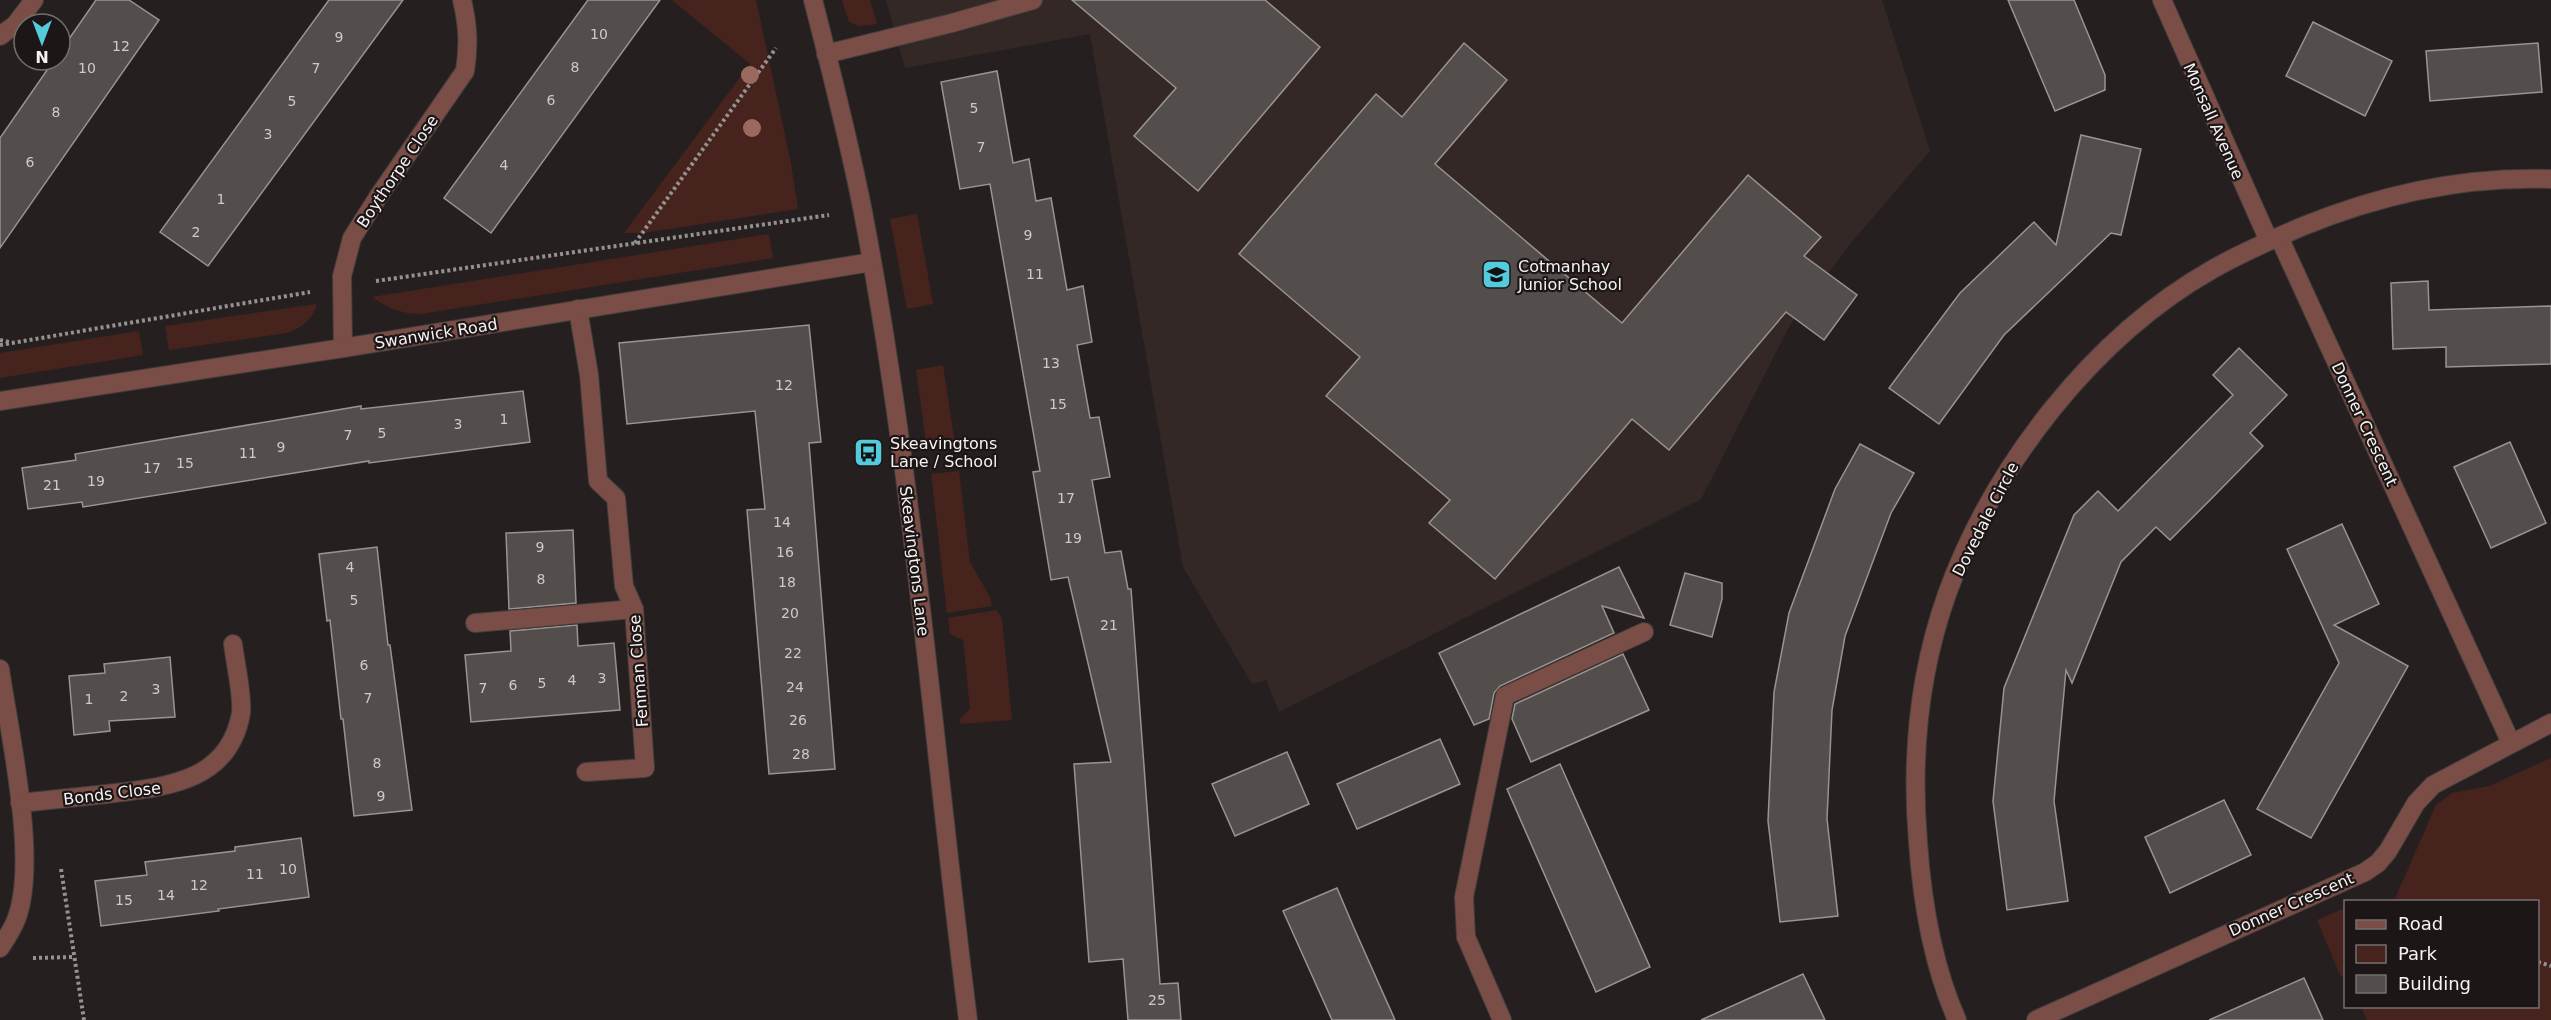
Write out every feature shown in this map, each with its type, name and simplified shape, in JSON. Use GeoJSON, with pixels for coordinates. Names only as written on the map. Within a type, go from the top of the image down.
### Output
{"type":"FeatureCollection","features":[{"type":"Feature","properties":{"kind":"street"},"geometry":{"type":"LineString","coordinates":[[0,36],[15,26],[33,0]]}},
{"type":"Feature","properties":{"kind":"street","name":"Boythorpe Close"},"geometry":{"type":"LineString","coordinates":[[343,348],[342,276],[352,238],[465,71],[469,47],[468,26],[462,0]]}},
{"type":"Feature","properties":{"kind":"street","name":"Skeavingtons Lane"},"geometry":{"type":"LineString","coordinates":[[813,0],[872,262],[915,556],[968,1020]]}},
{"type":"Feature","properties":{"kind":"street"},"geometry":{"type":"LineString","coordinates":[[826,54],[952,23],[1033,0]]}},
{"type":"Feature","properties":{"kind":"street","name":"Monsall Avenue"},"geometry":{"type":"LineString","coordinates":[[2162,0],[2274,239]]}},
{"type":"Feature","properties":{"kind":"street","name":"Dovedale Circle"},"geometry":{"type":"LineString","coordinates":[[1957,1020],[1944,985],[1920,868],[1915,808],[1921,697],[1929,657],[1947,594],[2008,470],[2041,423],[2085,371],[2124,334],[2168,298],[2213,268],[2274,239],[2363,203],[2404,192],[2469,181],[2551,179]]}},
{"type":"Feature","properties":{"kind":"street","name":"Donner Crescent"},"geometry":{"type":"LineString","coordinates":[[2274,239],[2511,743]]}},
{"type":"Feature","properties":{"kind":"street","name":"Swanwick Road"},"geometry":{"type":"LineString","coordinates":[[0,400],[343,348],[872,262]]}},
{"type":"Feature","properties":{"kind":"street","name":"Fenman Close"},"geometry":{"type":"LineString","coordinates":[[578,309],[589,375],[598,481],[616,498],[624,586],[634,609],[645,768],[585,772]]}},
{"type":"Feature","properties":{"kind":"street"},"geometry":{"type":"LineString","coordinates":[[475,623],[634,609]]}},
{"type":"Feature","properties":{"kind":"street"},"geometry":{"type":"LineString","coordinates":[[1502,1020],[1466,937],[1464,897],[1505,696],[1644,632]]}},
{"type":"Feature","properties":{"kind":"street","name":"Bonds Close"},"geometry":{"type":"LineString","coordinates":[[20,803],[164,788],[194,777],[210,767],[229,746],[241,712],[233,644]]}},
{"type":"Feature","properties":{"kind":"street"},"geometry":{"type":"LineString","coordinates":[[0,669],[25,851],[23,893],[17,918],[0,948]]}},
{"type":"Feature","properties":{"kind":"street","name":"Donner Crescent"},"geometry":{"type":"LineString","coordinates":[[2036,1020],[2365,872],[2378,863],[2388,851],[2416,803],[2433,785],[2551,723]]}},
{"type":"Feature","properties":{"kind":"path"},"geometry":{"type":"LineString","coordinates":[[635,244],[776,48]]}},
{"type":"Feature","properties":{"kind":"path"},"geometry":{"type":"LineString","coordinates":[[0,345],[342,286],[862,210]]}},
{"type":"Feature","properties":{"kind":"path"},"geometry":{"type":"LineString","coordinates":[[0,340],[13,343]]}},
{"type":"Feature","properties":{"kind":"path"},"geometry":{"type":"LineString","coordinates":[[25,851],[60,863],[84,1020]]}},
{"type":"Feature","properties":{"kind":"shaded area"},"geometry":{"type":"Polygon","coordinates":[[[886,0],[1882,0],[1930,151],[1851,243],[1790,325],[1701,499],[1279,712],[1266,680],[1252,684],[1183,567],[1090,34],[905,68],[886,0]]]}},
{"type":"Feature","properties":{"kind":"green space"},"geometry":{"type":"Polygon","coordinates":[[[672,0],[756,0],[791,163],[798,209],[643,233],[624,233],[750,64],[672,0]]]}},
{"type":"Feature","properties":{"kind":"green space"},"geometry":{"type":"Polygon","coordinates":[[[842,0],[870,0],[877,24],[859,26],[849,22],[842,0]]]}},
{"type":"Feature","properties":{"kind":"green space"},"geometry":{"type":"Polygon","coordinates":[[[917,214],[933,304],[907,309],[890,219],[917,214]]]}},
{"type":"Feature","properties":{"kind":"green space"},"geometry":{"type":"Polygon","coordinates":[[[769,234],[773,258],[421,314],[395,310],[372,297],[769,234]]]}},
{"type":"Feature","properties":{"kind":"green space"},"geometry":{"type":"Polygon","coordinates":[[[317,304],[306,322],[287,333],[169,350],[165,326],[317,304]]]}},
{"type":"Feature","properties":{"kind":"green space"},"geometry":{"type":"Polygon","coordinates":[[[139,331],[143,355],[0,378],[0,353],[139,331]]]}},
{"type":"Feature","properties":{"kind":"green space"},"geometry":{"type":"Polygon","coordinates":[[[943,365],[955,444],[927,449],[916,370],[943,365]]]}},
{"type":"Feature","properties":{"kind":"green space"},"geometry":{"type":"Polygon","coordinates":[[[959,471],[970,562],[990,597],[992,606],[947,613],[931,474],[959,471]]]}},
{"type":"Feature","properties":{"kind":"green space"},"geometry":{"type":"Polygon","coordinates":[[[996,610],[1002,618],[1012,720],[960,724],[960,719],[970,709],[963,640],[950,634],[948,618],[996,610]]]}},
{"type":"Feature","properties":{"kind":"green space"},"geometry":{"type":"Polygon","coordinates":[[[2551,758],[2551,1020],[2367,1020],[2361,1008],[2539,1008],[2539,900],[2394,900],[2436,805],[2452,793],[2489,786],[2551,758]]]}},
{"type":"Feature","properties":{"kind":"green space"},"geometry":{"type":"Polygon","coordinates":[[[2344,908],[2344,975],[2341,977],[2317,920],[2344,908]]]}},
{"type":"Feature","properties":{"kind":"building"},"geometry":{"type":"Polygon","coordinates":[[[96,0],[129,0],[159,20],[0,248],[0,138],[46,72],[72,72],[72,35],[96,0]]]}},
{"type":"Feature","properties":{"kind":"building"},"geometry":{"type":"Polygon","coordinates":[[[329,0],[403,0],[208,266],[160,232],[329,0]]]}},
{"type":"Feature","properties":{"kind":"building"},"geometry":{"type":"Polygon","coordinates":[[[588,0],[660,0],[491,233],[444,198],[588,0]]]}},
{"type":"Feature","properties":{"kind":"building"},"geometry":{"type":"Polygon","coordinates":[[[1072,0],[1265,0],[1320,47],[1198,191],[1134,136],[1176,88],[1072,0]]]}},
{"type":"Feature","properties":{"kind":"building"},"geometry":{"type":"Polygon","coordinates":[[[2008,0],[2074,0],[2105,75],[2105,90],[2055,111],[2008,0]]]}},
{"type":"Feature","properties":{"kind":"building"},"geometry":{"type":"Polygon","coordinates":[[[2313,22],[2392,61],[2365,116],[2286,76],[2313,22]]]}},
{"type":"Feature","properties":{"kind":"building","name":"Cotmanhay Junior School"},"geometry":{"type":"Polygon","coordinates":[[[1464,43],[1507,80],[1435,164],[1622,323],[1748,175],[1821,237],[1804,256],[1857,295],[1824,340],[1786,312],[1669,450],[1632,419],[1495,579],[1429,523],[1450,500],[1326,396],[1360,357],[1239,254],[1376,94],[1402,117],[1464,43]]]}},
{"type":"Feature","properties":{"kind":"building"},"geometry":{"type":"Polygon","coordinates":[[[2538,43],[2542,92],[2430,101],[2426,51],[2538,43]]]}},
{"type":"Feature","properties":{"kind":"building"},"geometry":{"type":"Polygon","coordinates":[[[997,71],[1013,163],[1029,159],[1036,201],[1051,198],[1067,290],[1083,286],[1092,342],[1077,345],[1090,418],[1099,417],[1110,477],[1092,480],[1105,553],[1121,551],[1128,589],[1131,589],[1160,984],[1178,983],[1181,1020],[1128,1020],[1123,959],[1089,962],[1074,764],[1111,762],[1068,577],[1051,580],[1033,472],[1040,471],[990,184],[960,189],[941,82],[997,71]]]}},
{"type":"Feature","properties":{"kind":"building"},"geometry":{"type":"Polygon","coordinates":[[[2081,135],[2141,149],[2121,235],[2111,233],[2004,335],[1939,424],[1889,388],[1960,293],[2034,222],[2056,245],[2081,135]]]}},
{"type":"Feature","properties":{"kind":"building"},"geometry":{"type":"Polygon","coordinates":[[[2428,281],[2429,310],[2551,306],[2551,364],[2446,367],[2446,347],[2393,349],[2391,283],[2428,281]]]}},
{"type":"Feature","properties":{"kind":"building"},"geometry":{"type":"Polygon","coordinates":[[[809,325],[821,442],[809,443],[835,769],[769,774],[747,510],[765,509],[755,411],[627,424],[619,343],[809,325]]]}},
{"type":"Feature","properties":{"kind":"building"},"geometry":{"type":"Polygon","coordinates":[[[2239,348],[2287,395],[2250,433],[2263,446],[2216,494],[2170,540],[2156,527],[2121,562],[2072,683],[2066,670],[2054,801],[2068,901],[2007,910],[1993,801],[2004,688],[2074,515],[2098,491],[2118,511],[2233,395],[2213,375],[2239,348]]]}},
{"type":"Feature","properties":{"kind":"building"},"geometry":{"type":"Polygon","coordinates":[[[523,391],[530,442],[369,463],[369,461],[83,507],[82,502],[28,509],[22,468],[76,460],[75,454],[361,406],[361,409],[523,391]]]}},
{"type":"Feature","properties":{"kind":"building"},"geometry":{"type":"Polygon","coordinates":[[[2510,442],[2546,523],[2491,548],[2454,467],[2510,442]]]}},
{"type":"Feature","properties":{"kind":"building"},"geometry":{"type":"Polygon","coordinates":[[[1860,444],[1914,473],[1891,513],[1845,636],[1832,710],[1827,819],[1838,916],[1780,922],[1768,821],[1774,692],[1789,613],[1835,489],[1860,444]]]}},
{"type":"Feature","properties":{"kind":"building"},"geometry":{"type":"Polygon","coordinates":[[[2342,524],[2379,604],[2334,625],[2408,666],[2311,838],[2257,809],[2339,663],[2287,549],[2342,524]]]}},
{"type":"Feature","properties":{"kind":"building"},"geometry":{"type":"Polygon","coordinates":[[[573,530],[576,603],[509,609],[506,533],[573,530]]]}},
{"type":"Feature","properties":{"kind":"building"},"geometry":{"type":"Polygon","coordinates":[[[377,547],[388,645],[390,645],[412,810],[354,816],[330,620],[327,621],[319,554],[377,547]]]}},
{"type":"Feature","properties":{"kind":"building"},"geometry":{"type":"Polygon","coordinates":[[[1619,567],[1644,618],[1602,606],[1614,633],[1500,686],[1494,693],[1489,719],[1474,725],[1439,653],[1619,567]]]}},
{"type":"Feature","properties":{"kind":"building"},"geometry":{"type":"Polygon","coordinates":[[[1685,573],[1722,583],[1722,599],[1712,637],[1670,625],[1685,573]]]}},
{"type":"Feature","properties":{"kind":"building"},"geometry":{"type":"Polygon","coordinates":[[[577,625],[578,646],[614,643],[620,710],[471,722],[465,655],[511,651],[510,631],[577,625]]]}},
{"type":"Feature","properties":{"kind":"building"},"geometry":{"type":"Polygon","coordinates":[[[1623,654],[1649,710],[1531,762],[1512,719],[1515,704],[1623,654]]]}},
{"type":"Feature","properties":{"kind":"building"},"geometry":{"type":"Polygon","coordinates":[[[170,657],[175,717],[109,721],[110,731],[74,735],[69,676],[105,673],[104,664],[170,657]]]}},
{"type":"Feature","properties":{"kind":"building"},"geometry":{"type":"Polygon","coordinates":[[[1440,739],[1460,784],[1357,829],[1337,784],[1440,739]]]}},
{"type":"Feature","properties":{"kind":"building"},"geometry":{"type":"Polygon","coordinates":[[[1287,752],[1309,804],[1235,836],[1212,784],[1287,752]]]}},
{"type":"Feature","properties":{"kind":"building"},"geometry":{"type":"Polygon","coordinates":[[[1560,764],[1650,967],[1596,992],[1507,789],[1560,764]]]}},
{"type":"Feature","properties":{"kind":"building"},"geometry":{"type":"Polygon","coordinates":[[[2224,800],[2251,855],[2170,893],[2145,837],[2224,800]]]}},
{"type":"Feature","properties":{"kind":"building"},"geometry":{"type":"Polygon","coordinates":[[[301,838],[309,897],[101,926],[95,881],[147,875],[145,862],[235,851],[235,847],[301,838]]]}},
{"type":"Feature","properties":{"kind":"building"},"geometry":{"type":"Polygon","coordinates":[[[1337,888],[1395,1020],[1332,1020],[1283,911],[1337,888]]]}},
{"type":"Feature","properties":{"kind":"building"},"geometry":{"type":"Polygon","coordinates":[[[1803,974],[1825,1020],[1701,1020],[1803,974]]]}},
{"type":"Feature","properties":{"kind":"building"},"geometry":{"type":"Polygon","coordinates":[[[2304,978],[2323,1020],[2209,1020],[2304,978]]]}},
{"type":"Feature","properties":{"kind":"place","name":"Cotmanhay Junior School"},"geometry":{"type":"Point","coordinates":[1497,275]}},
{"type":"Feature","properties":{"kind":"place","name":"Skeavingtons Lane / School"},"geometry":{"type":"Point","coordinates":[869,452]}}]}
